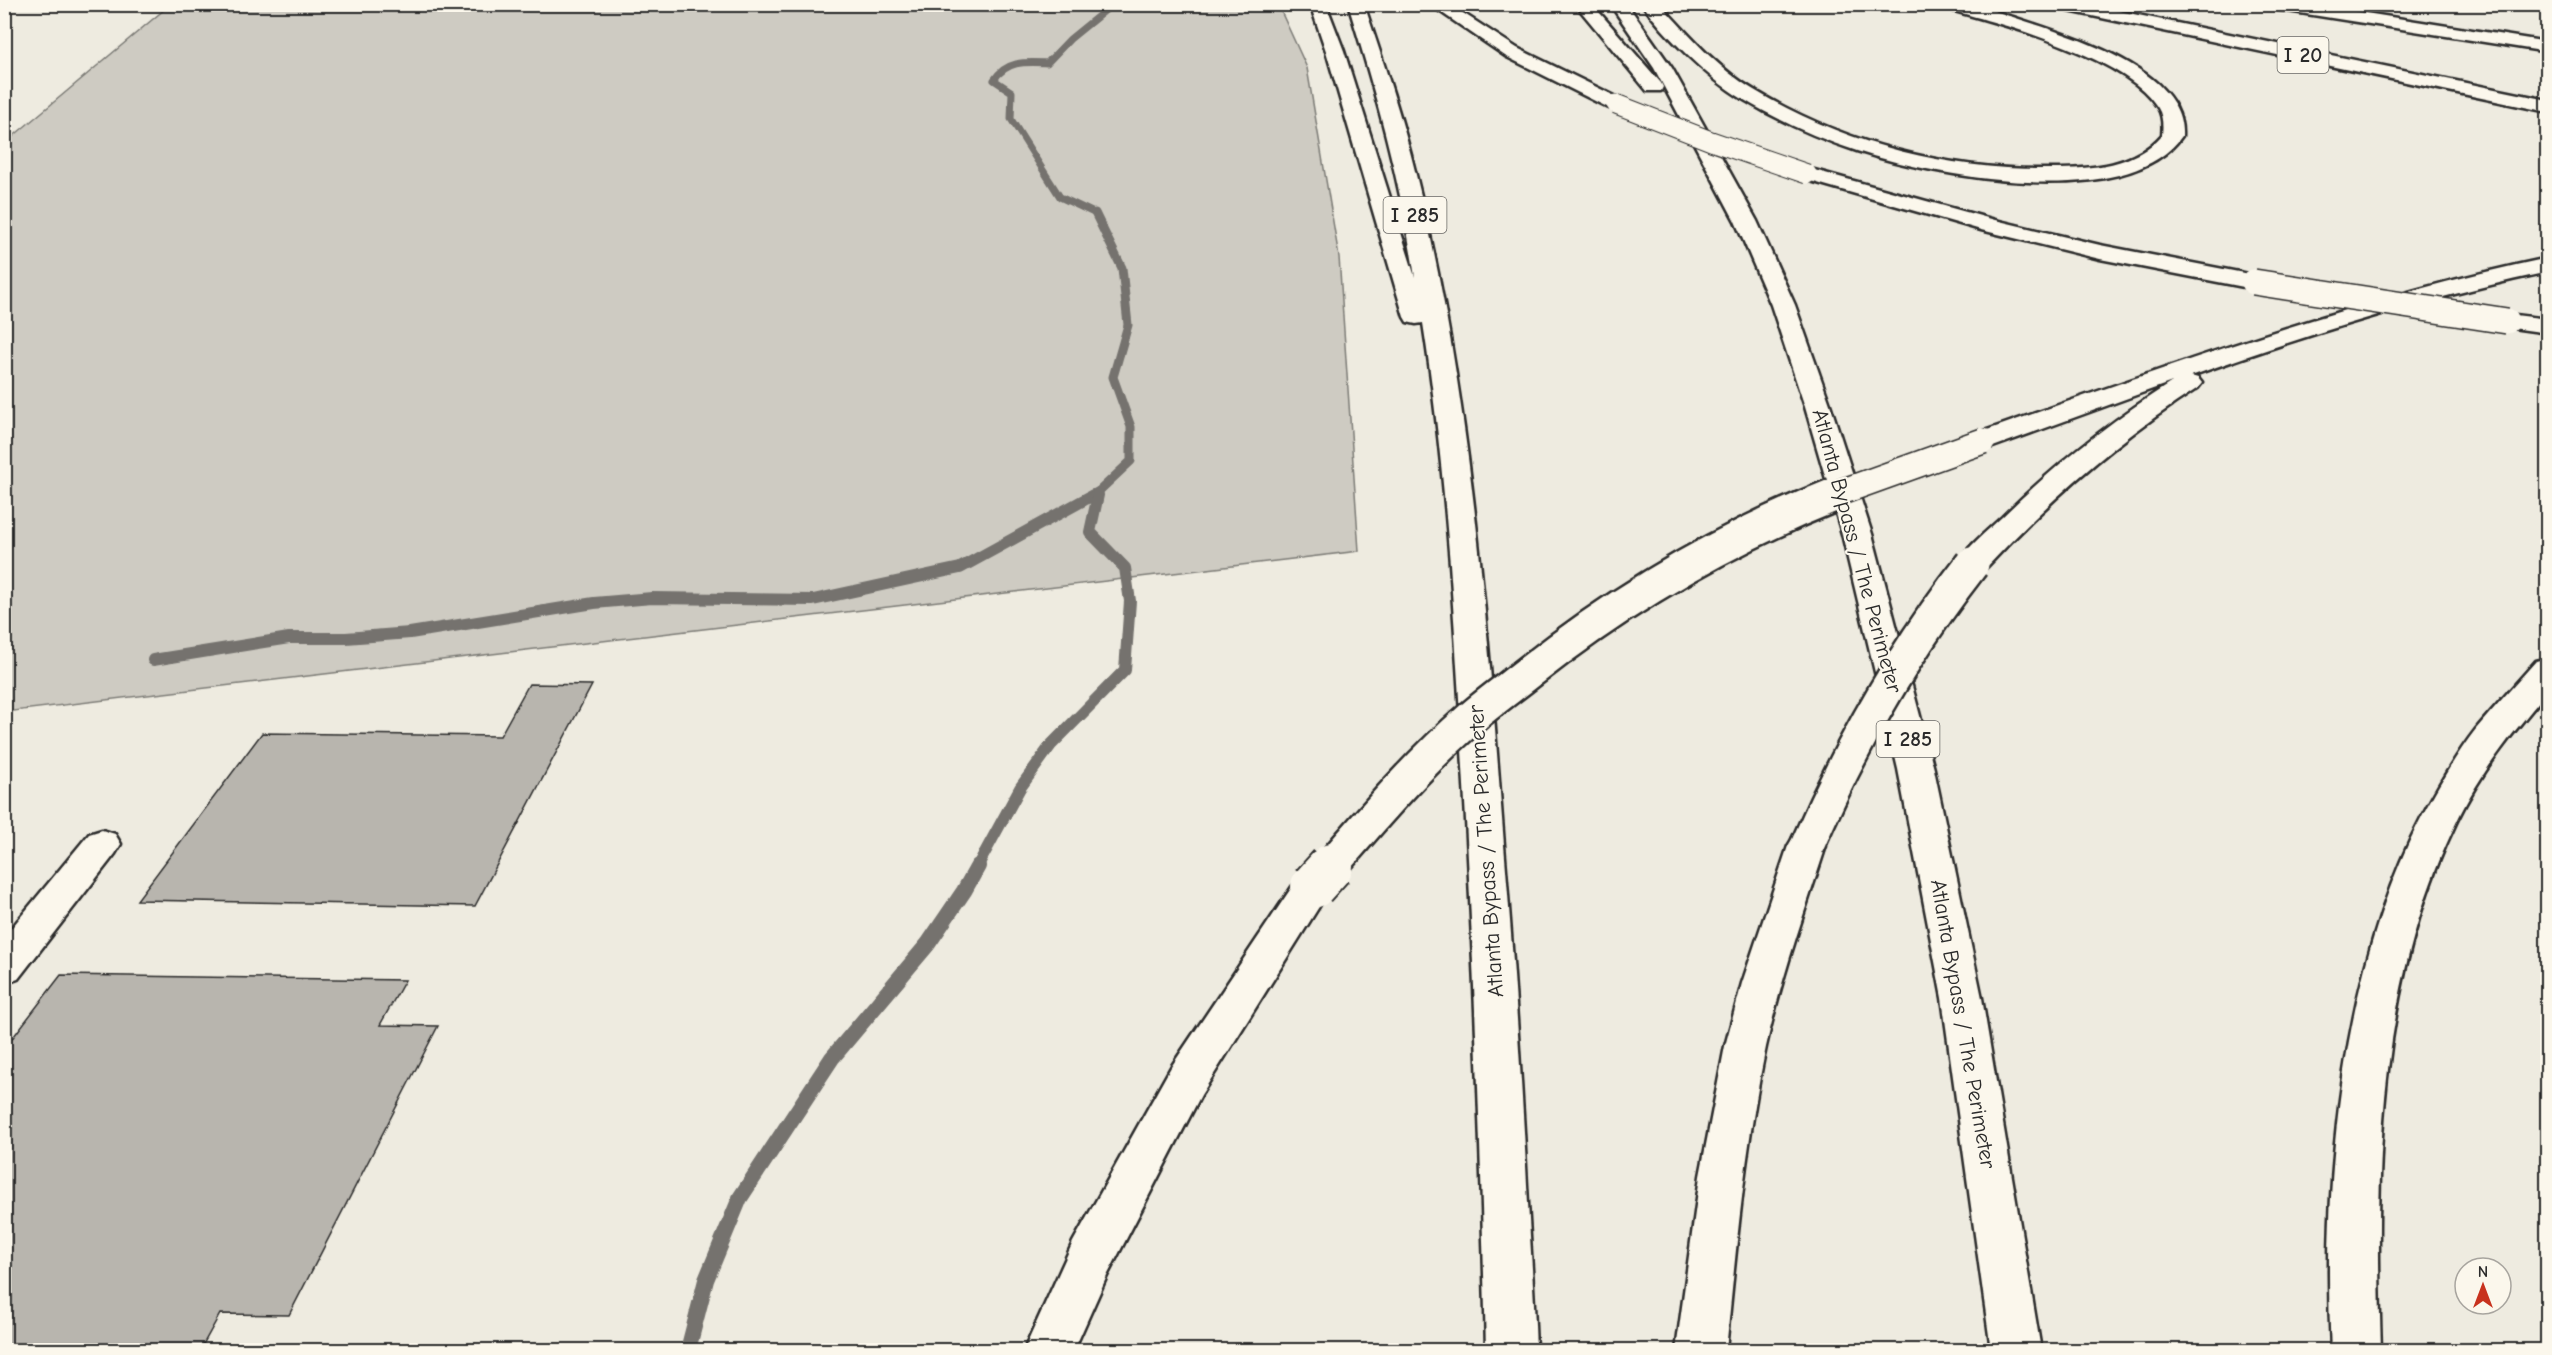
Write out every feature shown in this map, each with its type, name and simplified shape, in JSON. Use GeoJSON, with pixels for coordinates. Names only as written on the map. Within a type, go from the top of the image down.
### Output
{"type":"FeatureCollection","features":[{"type":"Feature","properties":{"kind":"main road"},"geometry":{"type":"LineString","coordinates":[[1318,4],[1335,51],[1450,430]]}},
{"type":"Feature","properties":{"kind":"main road","name":"Atlanta Bypass / The Perimeter"},"geometry":{"type":"LineString","coordinates":[[1356,4],[1390,107],[1410,191],[1431,297],[1450,430],[1467,591],[1487,848],[1500,1065],[1511,1350]]}},
{"type":"Feature","properties":{"kind":"main road"},"geometry":{"type":"LineString","coordinates":[[1437,4],[1511,52],[1616,104],[1711,141],[1807,174],[2000,228],[2100,252],[2254,282],[2547,326]]}},
{"type":"Feature","properties":{"kind":"main road"},"geometry":{"type":"LineString","coordinates":[[1583,4],[1710,152]]}},
{"type":"Feature","properties":{"kind":"main road","name":"Atlanta Bypass / The Perimeter"},"geometry":{"type":"LineString","coordinates":[[1618,4],[1663,68],[1746,221],[1783,305],[1818,407],[1859,545],[1916,769],[1962,998],[2016,1350]]}},
{"type":"Feature","properties":{"kind":"main road"},"geometry":{"type":"LineString","coordinates":[[1650,4],[1718,73],[1744,93],[1821,131],[1905,159],[1992,173],[2033,176],[2080,174],[2103,172],[2136,162],[2159,150],[2172,136],[2172,119],[2166,104],[2143,83],[2113,64],[2031,29],[1949,4]]}},
{"type":"Feature","properties":{"kind":"main road","name":"I 20"},"geometry":{"type":"LineString","coordinates":[[2059,4],[2547,106]]}},
{"type":"Feature","properties":{"kind":"main road","name":"I 20"},"geometry":{"type":"LineString","coordinates":[[2274,4],[2547,48]]}},
{"type":"Feature","properties":{"kind":"main road"},"geometry":{"type":"LineString","coordinates":[[2317,4],[2547,42]]}},
{"type":"Feature","properties":{"kind":"main road"},"geometry":{"type":"LineString","coordinates":[[1049,1350],[1090,1259],[1186,1081],[1312,886],[1391,798],[1466,722],[1572,638],[1617,606],[1674,572],[1760,526],[1862,484],[2282,336],[2421,294],[2547,265]]}},
{"type":"Feature","properties":{"kind":"main road"},"geometry":{"type":"LineString","coordinates":[[1701,1350],[1714,1231],[1735,1106],[1756,1004],[1807,846],[1846,757],[1900,665],[1950,591],[1972,564],[2060,478],[2161,400],[2220,366],[2282,336]]}},
{"type":"Feature","properties":{"kind":"main road"},"geometry":{"type":"LineString","coordinates":[[2356,1350],[2353,1269],[2355,1170],[2364,1082],[2376,1004],[2400,917],[2427,838],[2458,783],[2491,732],[2547,669]]}},
{"type":"Feature","properties":{"kind":"main road"},"geometry":{"type":"LineString","coordinates":[[4,967],[102,844]]}},
{"type":"Feature","properties":{"kind":"shaded area"},"geometry":{"type":"Polygon","coordinates":[[[171,4],[1278,5],[1307,68],[1339,257],[1359,551],[5,712],[5,143],[171,4]]]}},
{"type":"Feature","properties":{"kind":"building"},"geometry":{"type":"Polygon","coordinates":[[[529,684],[592,685],[475,906],[137,900],[262,733],[500,736],[529,684]]]}},
{"type":"Feature","properties":{"kind":"building"},"geometry":{"type":"Polygon","coordinates":[[[61,975],[405,980],[380,1025],[438,1026],[289,1315],[220,1314],[200,1350],[4,1350],[4,1049],[61,975]]]}},
{"type":"Feature","properties":{"kind":"waterway"},"geometry":{"type":"LineString","coordinates":[[1095,214],[1060,197],[1011,119],[1012,92],[994,80],[999,73],[1017,64],[1047,63],[1070,39],[1113,4]]}},
{"type":"Feature","properties":{"kind":"waterway"},"geometry":{"type":"LineString","coordinates":[[1095,214],[1122,268],[1128,325],[1113,377],[1131,427],[1131,461],[1099,491]]}},
{"type":"Feature","properties":{"kind":"waterway"},"geometry":{"type":"LineString","coordinates":[[1090,496],[1099,491]]}},
{"type":"Feature","properties":{"kind":"waterway"},"geometry":{"type":"LineString","coordinates":[[1098,496],[1099,491]]}},
{"type":"Feature","properties":{"kind":"waterway"},"geometry":{"type":"LineString","coordinates":[[153,660],[289,638],[346,638],[410,633],[594,603],[652,598],[813,600],[960,568],[1093,495]]}},
{"type":"Feature","properties":{"kind":"waterway"},"geometry":{"type":"LineString","coordinates":[[977,867],[1020,788],[1051,745],[1125,670],[1130,601],[1125,568],[1090,532],[1098,495]]}},
{"type":"Feature","properties":{"kind":"waterway"},"geometry":{"type":"LineString","coordinates":[[688,1350],[706,1280],[740,1198],[832,1058],[928,944],[978,866]]}}]}
